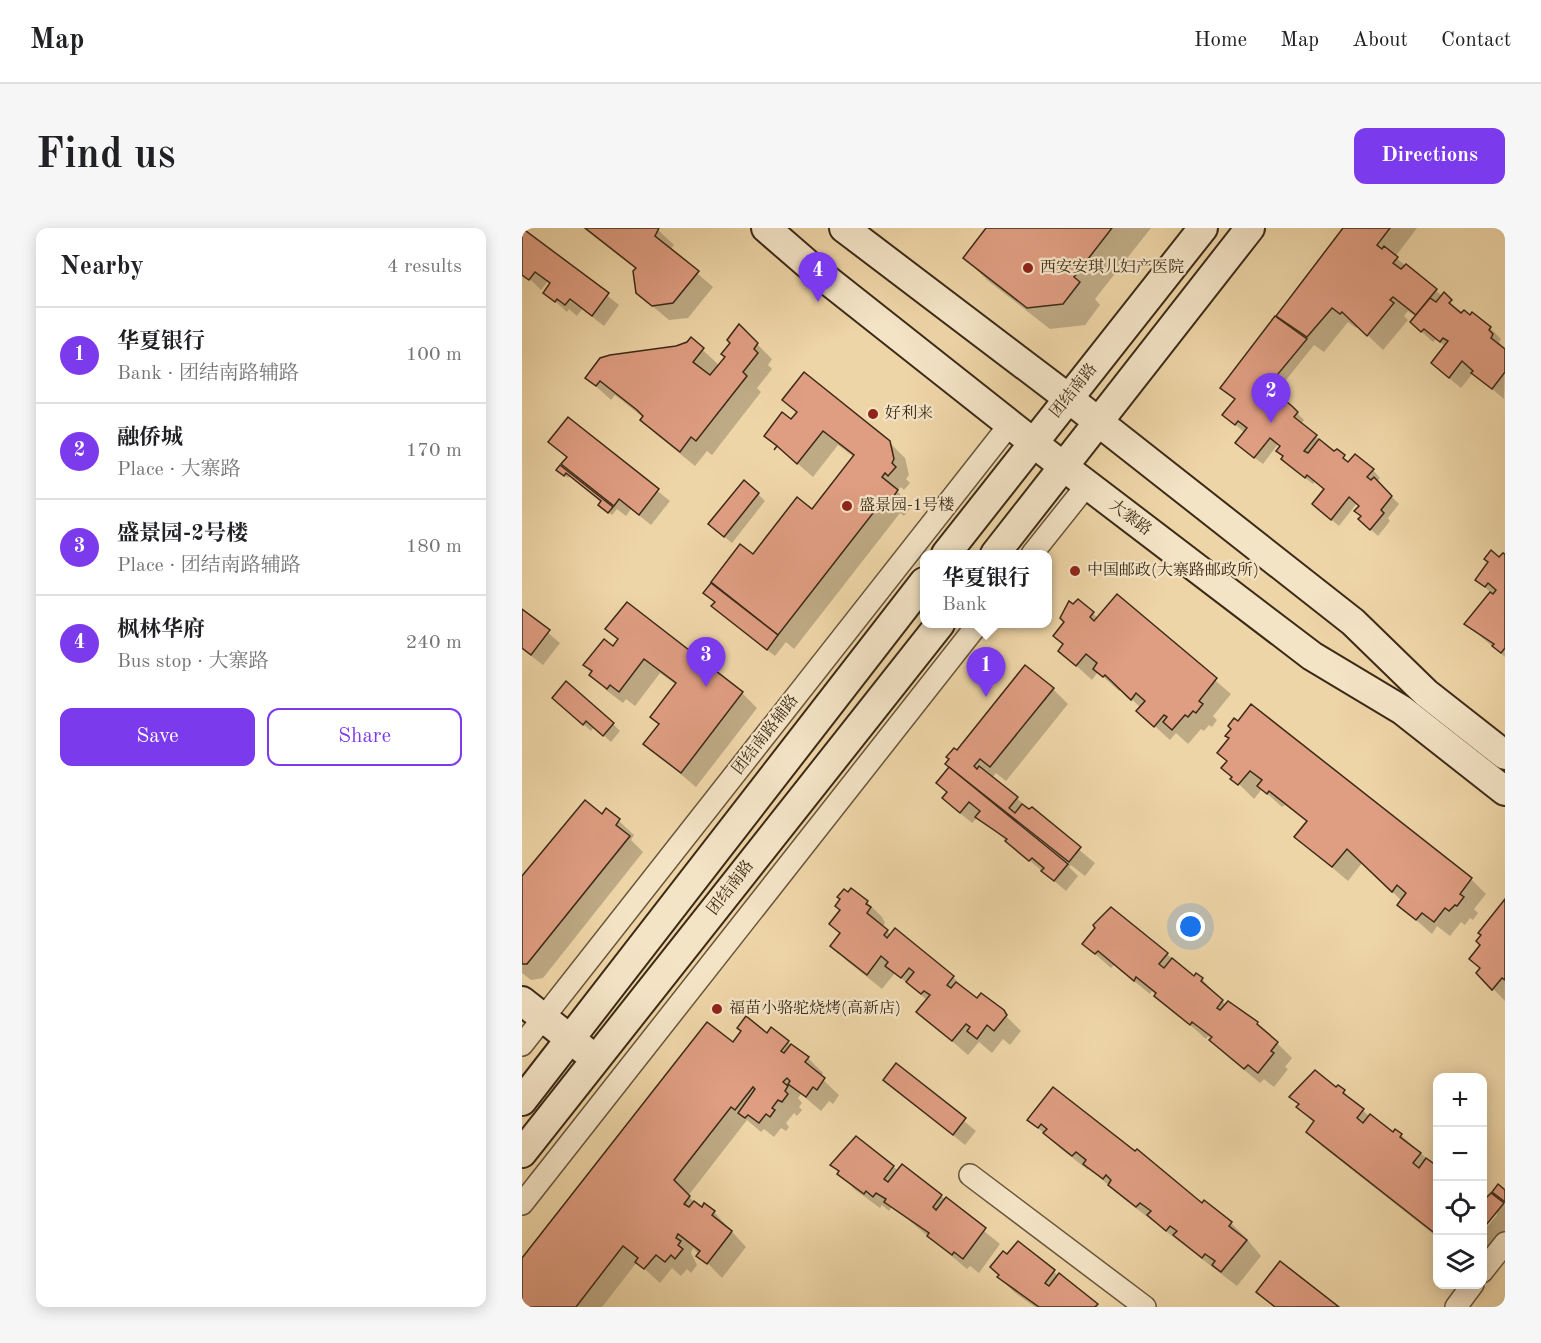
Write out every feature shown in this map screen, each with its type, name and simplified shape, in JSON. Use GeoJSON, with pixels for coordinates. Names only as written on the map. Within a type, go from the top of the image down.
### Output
{"type":"FeatureCollection","features":[{"type":"Feature","properties":{"kind":"main road","name":"大寨路"},"geometry":{"type":"LineString","coordinates":[[766,228],[811,267],[1064,467],[1312,657],[1402,710],[1505,791]]}},
{"type":"Feature","properties":{"kind":"main road"},"geometry":{"type":"LineString","coordinates":[[844,228],[1068,398],[1353,622],[1426,693],[1505,755]]}},
{"type":"Feature","properties":{"kind":"main road","name":"团结南路"},"geometry":{"type":"LineString","coordinates":[[950,550],[1203,228]]}},
{"type":"Feature","properties":{"kind":"main road"},"geometry":{"type":"LineString","coordinates":[[999,550],[1250,228]]}},
{"type":"Feature","properties":{"kind":"main road","name":"团结南路"},"geometry":{"type":"LineString","coordinates":[[522,1101],[920,587]]}},
{"type":"Feature","properties":{"kind":"main road","name":"团结南路"},"geometry":{"type":"LineString","coordinates":[[522,1153],[937,628]]}},
{"type":"Feature","properties":{"kind":"main road"},"geometry":{"type":"LineString","coordinates":[[533,1009],[596,1059]]}},
{"type":"Feature","properties":{"kind":"street","name":"团结南路辅路"},"geometry":{"type":"LineString","coordinates":[[522,1046],[533,1009],[1010,423]]}},
{"type":"Feature","properties":{"kind":"street"},"geometry":{"type":"LineString","coordinates":[[1036,550],[1087,485]]}},
{"type":"Feature","properties":{"kind":"street"},"geometry":{"type":"LineString","coordinates":[[522,1204],[975,628]]}},
{"type":"Feature","properties":{"kind":"street"},"geometry":{"type":"LineString","coordinates":[[970,1175],[1145,1307]]}},
{"type":"Feature","properties":{"kind":"street"},"geometry":{"type":"LineString","coordinates":[[1487,1266],[1505,1243]]}},
{"type":"Feature","properties":{"kind":"street"},"geometry":{"type":"LineString","coordinates":[[1456,1307],[1469,1289]]}},
{"type":"Feature","properties":{"kind":"building"},"geometry":{"type":"Polygon","coordinates":[[[522,228],[609,293],[592,316],[570,299],[565,305],[557,299],[555,302],[543,293],[550,283],[535,272],[529,280],[522,275],[522,228]]]}},
{"type":"Feature","properties":{"kind":"building"},"geometry":{"type":"Polygon","coordinates":[[[585,228],[659,228],[655,236],[699,271],[673,303],[652,306],[636,293],[633,271],[636,268],[585,228]]]}},
{"type":"Feature","properties":{"kind":"building","name":"西安安琪儿妇产医院"},"geometry":{"type":"Polygon","coordinates":[[[986,228],[1112,228],[1074,277],[1080,282],[1063,304],[1027,308],[963,258],[986,228]]]}},
{"type":"Feature","properties":{"kind":"building"},"geometry":{"type":"Polygon","coordinates":[[[1343,228],[1390,228],[1377,245],[1382,249],[1384,246],[1398,257],[1393,263],[1401,269],[1406,264],[1437,289],[1416,315],[1393,297],[1390,300],[1394,303],[1367,336],[1342,312],[1340,314],[1332,308],[1307,337],[1276,316],[1343,228]]]}},
{"type":"Feature","properties":{"kind":"building"},"geometry":{"type":"Polygon","coordinates":[[[1444,292],[1452,300],[1449,303],[1461,313],[1464,310],[1470,315],[1472,312],[1491,327],[1489,330],[1493,334],[1491,338],[1505,349],[1505,372],[1492,389],[1471,373],[1473,371],[1462,361],[1449,378],[1431,363],[1448,341],[1443,338],[1440,342],[1424,329],[1421,332],[1410,322],[1430,298],[1436,302],[1444,292]]]}},
{"type":"Feature","properties":{"kind":"building"},"geometry":{"type":"Polygon","coordinates":[[[1275,316],[1307,339],[1263,392],[1275,402],[1280,396],[1298,412],[1294,417],[1317,435],[1304,451],[1308,453],[1319,439],[1334,451],[1337,449],[1345,455],[1343,458],[1348,462],[1355,454],[1374,469],[1367,477],[1371,480],[1374,477],[1392,496],[1381,510],[1384,513],[1370,530],[1358,519],[1361,516],[1354,511],[1359,506],[1349,497],[1331,520],[1312,504],[1324,489],[1307,475],[1305,478],[1281,459],[1283,456],[1276,451],[1280,446],[1270,438],[1254,458],[1235,443],[1247,428],[1238,421],[1235,425],[1222,415],[1235,399],[1220,388],[1275,316]]]}},
{"type":"Feature","properties":{"kind":"building"},"geometry":{"type":"Polygon","coordinates":[[[739,324],[758,343],[754,349],[758,353],[743,372],[747,376],[696,441],[691,437],[680,452],[640,420],[643,416],[637,410],[600,381],[596,386],[585,378],[600,358],[676,346],[687,342],[691,337],[704,348],[693,362],[710,375],[725,357],[721,354],[730,343],[727,340],[739,324]]]}},
{"type":"Feature","properties":{"kind":"building","name":"盛景园-1号楼"},"geometry":{"type":"Polygon","coordinates":[[[804,372],[890,441],[894,459],[892,463],[896,467],[888,476],[885,473],[882,477],[898,490],[889,503],[884,499],[778,635],[711,582],[740,544],[753,554],[797,497],[812,509],[854,455],[823,431],[797,464],[764,436],[782,412],[791,419],[797,412],[782,400],[804,372]]]}},
{"type":"Feature","properties":{"kind":"building"},"geometry":{"type":"Polygon","coordinates":[[[568,417],[659,489],[639,515],[619,499],[614,506],[561,464],[567,457],[548,442],[568,417]]]}},
{"type":"Feature","properties":{"kind":"building"},"geometry":{"type":"Polygon","coordinates":[[[560,465],[613,507],[608,513],[598,505],[601,501],[566,473],[564,476],[556,470],[560,465]]]}},
{"type":"Feature","properties":{"kind":"building"},"geometry":{"type":"Polygon","coordinates":[[[744,480],[759,493],[724,537],[708,524],[744,480]]]}},
{"type":"Feature","properties":{"kind":"building"},"geometry":{"type":"Polygon","coordinates":[[[1491,550],[1499,557],[1505,554],[1505,648],[1501,653],[1492,646],[1494,644],[1464,624],[1490,592],[1493,594],[1496,590],[1488,583],[1485,587],[1475,580],[1488,562],[1484,559],[1491,550]]]}},
{"type":"Feature","properties":{"kind":"building"},"geometry":{"type":"Polygon","coordinates":[[[711,583],[778,635],[767,650],[711,606],[715,602],[703,593],[711,583]]]}},
{"type":"Feature","properties":{"kind":"building"},"geometry":{"type":"Polygon","coordinates":[[[1117,594],[1217,678],[1199,701],[1203,704],[1196,713],[1193,711],[1188,717],[1185,715],[1172,730],[1163,722],[1167,717],[1164,715],[1154,727],[1136,711],[1145,701],[1136,693],[1131,700],[1105,675],[1103,677],[1093,669],[1097,663],[1086,654],[1076,666],[1058,651],[1063,644],[1053,636],[1064,622],[1060,618],[1069,601],[1073,604],[1078,599],[1094,612],[1090,617],[1094,621],[1117,594]]]}},
{"type":"Feature","properties":{"kind":"building"},"geometry":{"type":"Polygon","coordinates":[[[627,602],[743,692],[681,773],[643,744],[659,724],[650,717],[676,683],[644,659],[619,692],[610,685],[607,689],[589,675],[592,671],[583,665],[604,639],[613,646],[618,639],[605,629],[627,602]]]}},
{"type":"Feature","properties":{"kind":"building"},"geometry":{"type":"Polygon","coordinates":[[[522,609],[550,630],[531,655],[522,648],[522,609]]]}},
{"type":"Feature","properties":{"kind":"building"},"geometry":{"type":"Polygon","coordinates":[[[1025,665],[1054,688],[990,767],[980,759],[974,766],[977,769],[979,766],[1018,797],[1009,808],[1015,813],[1022,804],[1029,809],[1032,807],[1081,847],[1069,862],[945,764],[949,759],[946,757],[954,748],[957,750],[1025,665]]]}},
{"type":"Feature","properties":{"kind":"building"},"geometry":{"type":"Polygon","coordinates":[[[566,681],[614,723],[603,736],[586,721],[583,725],[552,698],[566,681]]]}},
{"type":"Feature","properties":{"kind":"building"},"geometry":{"type":"Polygon","coordinates":[[[1251,704],[1472,878],[1460,894],[1464,897],[1457,906],[1455,905],[1449,911],[1445,908],[1434,922],[1422,913],[1416,920],[1397,905],[1406,893],[1397,885],[1392,892],[1347,849],[1332,867],[1294,837],[1307,821],[1269,791],[1267,794],[1257,786],[1262,780],[1250,771],[1238,785],[1230,779],[1232,777],[1221,768],[1227,761],[1217,753],[1229,738],[1225,736],[1231,729],[1228,726],[1234,718],[1238,721],[1251,704]]]}},
{"type":"Feature","properties":{"kind":"building"},"geometry":{"type":"Polygon","coordinates":[[[949,767],[1068,864],[1054,881],[1041,871],[1044,868],[1032,858],[1029,861],[1005,841],[1007,839],[975,817],[980,811],[969,802],[960,813],[942,798],[947,792],[936,783],[949,767]]]}},
{"type":"Feature","properties":{"kind":"building"},"geometry":{"type":"Polygon","coordinates":[[[585,800],[602,814],[606,808],[620,819],[616,825],[630,836],[527,964],[522,964],[522,876],[585,800]]]}},
{"type":"Feature","properties":{"kind":"building"},"geometry":{"type":"Polygon","coordinates":[[[851,888],[868,901],[866,904],[871,907],[867,913],[888,930],[884,935],[887,938],[895,928],[954,976],[947,985],[951,988],[956,982],[977,998],[981,993],[1004,1010],[1007,1015],[994,1031],[987,1025],[977,1039],[967,1031],[970,1027],[966,1024],[952,1041],[916,1012],[930,995],[924,991],[921,994],[906,982],[914,972],[909,968],[901,978],[885,966],[888,962],[881,956],[867,975],[830,946],[840,933],[829,924],[840,910],[835,906],[840,899],[837,897],[844,889],[848,892],[851,888]]]}},
{"type":"Feature","properties":{"kind":"building"},"geometry":{"type":"Polygon","coordinates":[[[1505,899],[1505,980],[1502,978],[1492,990],[1476,973],[1480,968],[1469,959],[1480,945],[1476,941],[1481,935],[1478,933],[1505,899]]]}},
{"type":"Feature","properties":{"kind":"building"},"geometry":{"type":"Polygon","coordinates":[[[1111,907],[1168,953],[1159,964],[1164,968],[1172,958],[1194,976],[1196,973],[1203,978],[1201,981],[1223,1000],[1217,1008],[1220,1010],[1228,1001],[1258,1022],[1257,1024],[1278,1042],[1271,1051],[1274,1053],[1258,1073],[1248,1065],[1244,1069],[1209,1040],[1212,1037],[1192,1022],[1190,1025],[1154,996],[1156,993],[1136,977],[1134,981],[1098,951],[1095,954],[1082,944],[1095,928],[1093,925],[1111,907]]]}},
{"type":"Feature","properties":{"kind":"building"},"geometry":{"type":"Polygon","coordinates":[[[746,1016],[767,1033],[771,1027],[789,1041],[781,1051],[784,1053],[791,1044],[809,1057],[805,1062],[825,1078],[817,1090],[813,1087],[806,1097],[788,1084],[790,1081],[787,1078],[783,1082],[788,1086],[785,1091],[788,1094],[782,1102],[778,1100],[772,1108],[775,1110],[770,1117],[766,1114],[759,1123],[748,1115],[745,1118],[738,1113],[755,1089],[753,1087],[735,1110],[731,1107],[674,1180],[690,1196],[684,1204],[689,1207],[694,1201],[702,1207],[704,1203],[715,1211],[712,1215],[732,1231],[707,1264],[696,1256],[700,1251],[678,1234],[676,1238],[681,1241],[678,1245],[683,1249],[675,1259],[671,1255],[665,1262],[656,1255],[644,1269],[635,1262],[638,1258],[623,1246],[576,1307],[522,1307],[522,1258],[707,1022],[733,1042],[741,1031],[737,1028],[746,1016]]]}},
{"type":"Feature","properties":{"kind":"building"},"geometry":{"type":"Polygon","coordinates":[[[896,1063],[966,1118],[953,1135],[883,1080],[896,1063]]]}},
{"type":"Feature","properties":{"kind":"building"},"geometry":{"type":"Polygon","coordinates":[[[1315,1070],[1336,1087],[1338,1085],[1345,1090],[1343,1093],[1364,1109],[1357,1118],[1363,1123],[1370,1114],[1393,1132],[1395,1129],[1402,1134],[1400,1137],[1421,1153],[1413,1163],[1419,1168],[1426,1158],[1433,1163],[1433,1232],[1306,1132],[1314,1121],[1296,1107],[1299,1104],[1289,1097],[1315,1070]]]}},
{"type":"Feature","properties":{"kind":"building"},"geometry":{"type":"Polygon","coordinates":[[[1053,1087],[1135,1151],[1137,1149],[1202,1203],[1204,1200],[1232,1222],[1229,1226],[1247,1240],[1221,1272],[1212,1265],[1215,1261],[1205,1254],[1202,1258],[1173,1235],[1177,1231],[1170,1226],[1166,1231],[1147,1215],[1151,1211],[1140,1203],[1136,1207],[1108,1185],[1111,1180],[1106,1175],[1103,1179],[1083,1164],[1086,1160],[1076,1152],[1072,1156],[1043,1133],[1047,1129],[1041,1124],[1038,1128],[1027,1120],[1053,1087]]]}},
{"type":"Feature","properties":{"kind":"building"},"geometry":{"type":"Polygon","coordinates":[[[856,1136],[894,1166],[884,1179],[888,1182],[902,1164],[942,1195],[933,1207],[936,1210],[946,1197],[986,1228],[963,1259],[954,1252],[952,1255],[927,1236],[929,1233],[884,1202],[886,1199],[876,1193],[873,1197],[866,1191],[864,1194],[837,1174],[839,1171],[830,1165],[856,1136]]]}},
{"type":"Feature","properties":{"kind":"building"},"geometry":{"type":"Polygon","coordinates":[[[1498,1184],[1505,1190],[1505,1202],[1492,1192],[1498,1184]]]}},
{"type":"Feature","properties":{"kind":"building"},"geometry":{"type":"Polygon","coordinates":[[[1491,1193],[1504,1203],[1487,1224],[1487,1197],[1491,1193]]]}},
{"type":"Feature","properties":{"kind":"building"},"geometry":{"type":"Polygon","coordinates":[[[1018,1241],[1055,1270],[1045,1283],[1049,1286],[1059,1273],[1098,1304],[1095,1307],[1039,1307],[997,1277],[999,1275],[990,1267],[1003,1251],[1007,1254],[1018,1241]]]}},
{"type":"Feature","properties":{"kind":"building"},"geometry":{"type":"Polygon","coordinates":[[[1280,1261],[1339,1307],[1275,1307],[1256,1292],[1280,1261]]]}},
{"type":"Feature","properties":{"kind":"place","name":"西安安琪儿妇产医院"},"geometry":{"type":"Point","coordinates":[1028,268]}},
{"type":"Feature","properties":{"kind":"place","name":"枫林华府"},"geometry":{"type":"Point","coordinates":[818,302]}},
{"type":"Feature","properties":{"kind":"place","name":"好利来"},"geometry":{"type":"Point","coordinates":[873,414]}},
{"type":"Feature","properties":{"kind":"place","name":"融侨城"},"geometry":{"type":"Point","coordinates":[1271,423]}},
{"type":"Feature","properties":{"kind":"place","name":"盛景园-1号楼"},"geometry":{"type":"Point","coordinates":[847,506]}},
{"type":"Feature","properties":{"kind":"place","name":"中国邮政(大寨路邮政所)"},"geometry":{"type":"Point","coordinates":[1075,571]}},
{"type":"Feature","properties":{"kind":"place","name":"盛景园-2号楼"},"geometry":{"type":"Point","coordinates":[706,687]}},
{"type":"Feature","properties":{"kind":"place","name":"华夏银行"},"geometry":{"type":"Point","coordinates":[986,697]}},
{"type":"Feature","properties":{"kind":"place","name":"福苗小骆驼烧烤(高新店)"},"geometry":{"type":"Point","coordinates":[717,1009]}}]}
